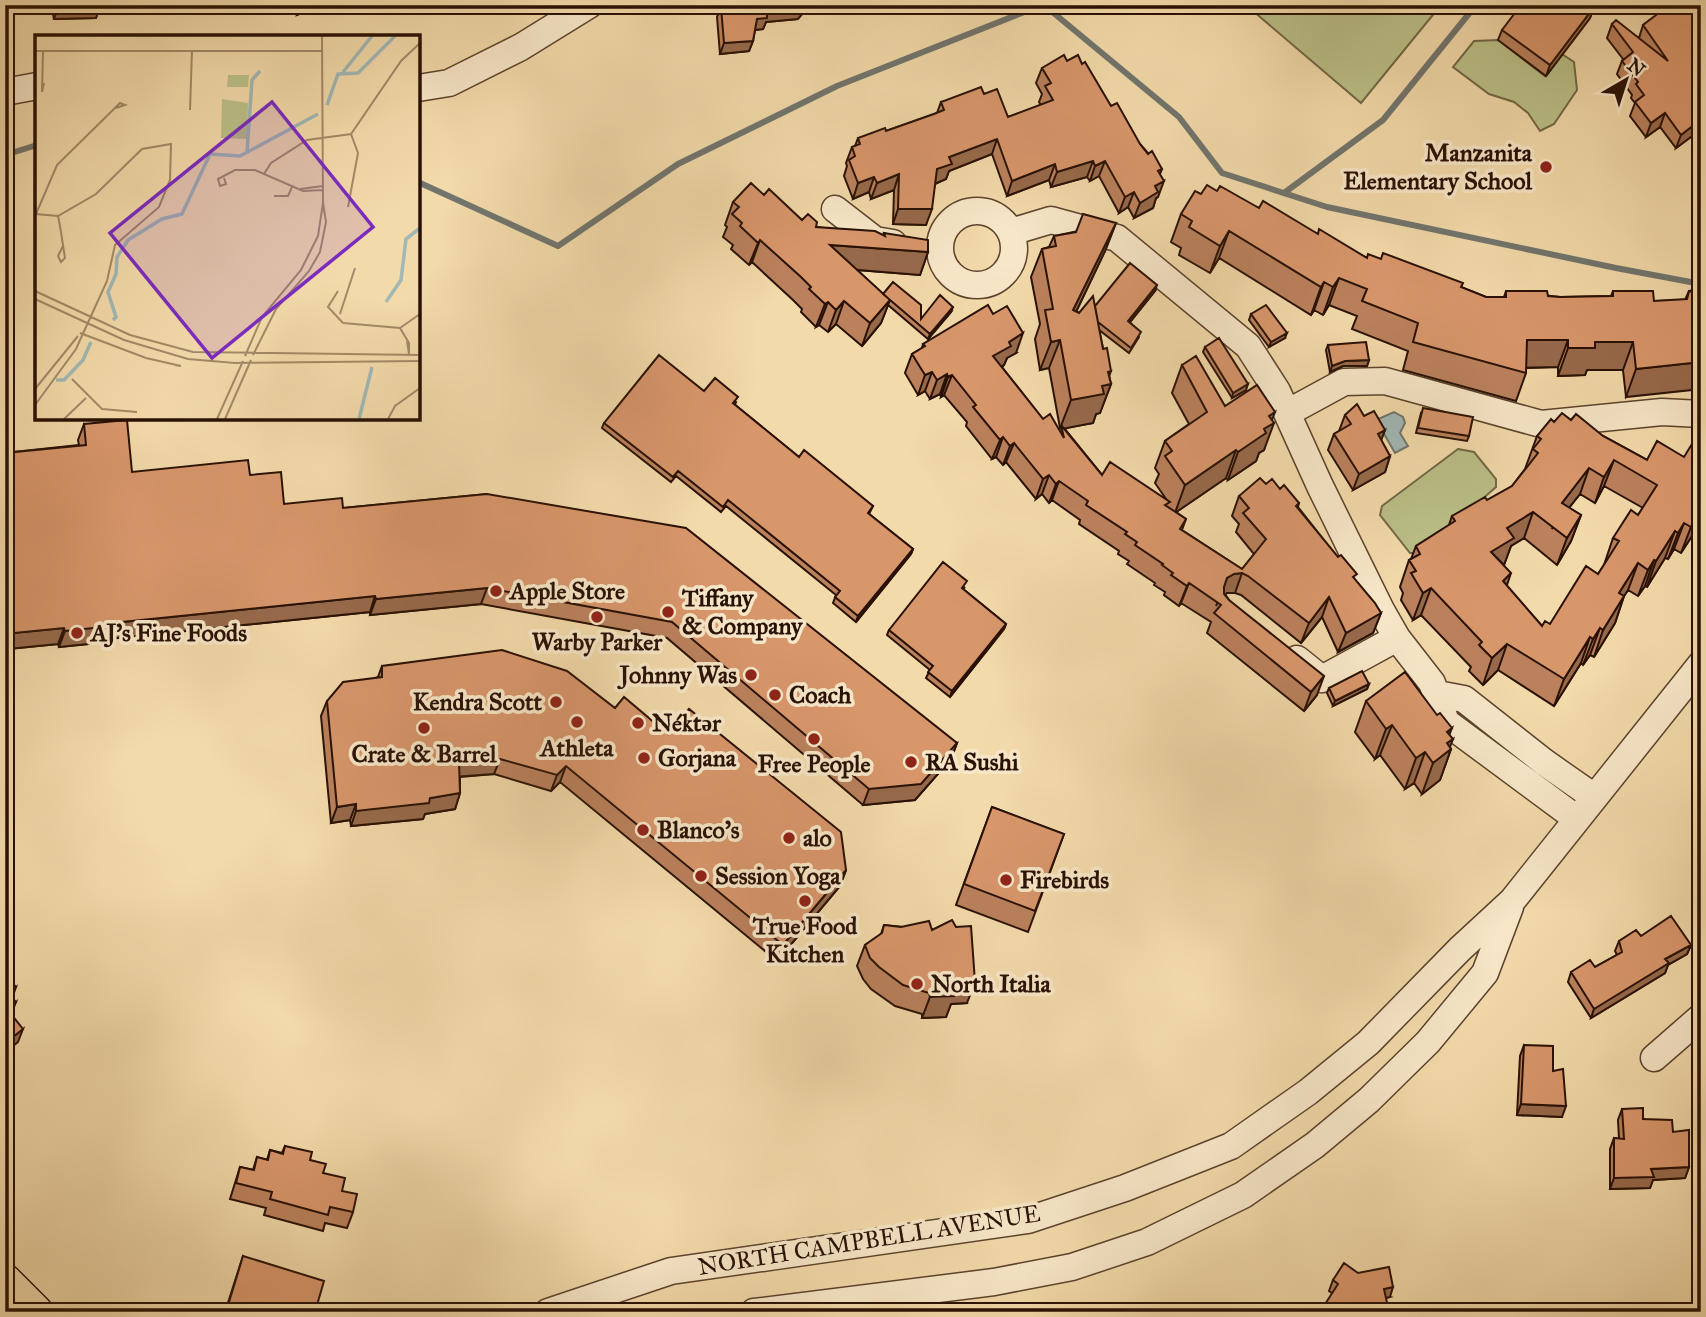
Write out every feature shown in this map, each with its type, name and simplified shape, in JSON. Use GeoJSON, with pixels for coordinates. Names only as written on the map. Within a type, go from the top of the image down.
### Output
{"type":"FeatureCollection","features":[{"type":"Feature","properties":{"kind":"main road"},"geometry":{"type":"LineString","coordinates":[[5,1281],[36,1312]]}},
{"type":"Feature","properties":{"kind":"street"},"geometry":{"type":"LineString","coordinates":[[420,88],[449,83],[521,47],[589,5]]}},
{"type":"Feature","properties":{"kind":"street"},"geometry":{"type":"LineString","coordinates":[[5,92],[35,86]]}},
{"type":"Feature","properties":{"kind":"street"},"geometry":{"type":"LineString","coordinates":[[835,209],[875,240],[939,250]]}},
{"type":"Feature","properties":{"kind":"street"},"geometry":{"type":"LineString","coordinates":[[980,210],[1003,221],[1011,232],[1014,256],[1001,277],[991,283],[966,284],[955,279],[946,270],[939,250],[941,237],[946,226],[956,217],[967,211],[980,210]]}},
{"type":"Feature","properties":{"kind":"street"},"geometry":{"type":"LineString","coordinates":[[1011,232],[1051,220],[1117,238],[1248,346],[1277,391],[1320,486],[1397,638],[1432,683],[1446,722],[1577,819]]}},
{"type":"Feature","properties":{"kind":"street"},"geometry":{"type":"LineString","coordinates":[[1287,413],[1344,382],[1385,382],[1541,424],[1662,412],[1701,414]]}},
{"type":"Feature","properties":{"kind":"street"},"geometry":{"type":"LineString","coordinates":[[1282,647],[1322,679],[1397,638]]}},
{"type":"Feature","properties":{"kind":"street","name":"NORTH CAMPBELL AVENUE"},"geometry":{"type":"LineString","coordinates":[[548,1312],[671,1271],[1028,1220],[1125,1188],[1231,1146],[1308,1092],[1368,1043],[1460,949],[1512,901],[1701,664]]}},
{"type":"Feature","properties":{"kind":"street"},"geometry":{"type":"LineString","coordinates":[[1437,694],[1464,699],[1544,762],[1594,797]]}},
{"type":"Feature","properties":{"kind":"street","name":"NORTH CAMPBELL AVENUE"},"geometry":{"type":"LineString","coordinates":[[754,1312],[994,1282],[1072,1267],[1147,1242],[1244,1195],[1315,1145],[1369,1100],[1428,1042],[1485,973],[1512,901]]}},
{"type":"Feature","properties":{"kind":"street"},"geometry":{"type":"LineString","coordinates":[[1654,1058],[1701,1017]]}},
{"type":"Feature","properties":{"kind":"green space"},"geometry":{"type":"Polygon","coordinates":[[[1246,5],[1441,5],[1361,103],[1246,5]]]}},
{"type":"Feature","properties":{"kind":"green space"},"geometry":{"type":"Polygon","coordinates":[[[1498,40],[1545,76],[1562,54],[1574,62],[1577,90],[1554,124],[1540,131],[1528,113],[1514,102],[1489,94],[1453,67],[1474,41],[1498,40]]]}},
{"type":"Feature","properties":{"kind":"green space"},"geometry":{"type":"Polygon","coordinates":[[[1458,449],[1474,452],[1496,479],[1496,487],[1421,553],[1410,553],[1380,515],[1382,506],[1458,449]]]}},
{"type":"Feature","properties":{"kind":"water"},"geometry":{"type":"Polygon","coordinates":[[[1394,412],[1403,417],[1405,423],[1400,433],[1408,446],[1395,453],[1376,420],[1394,412]]]}},
{"type":"Feature","properties":{"kind":"building"},"geometry":{"type":"Polygon","coordinates":[[[57,5],[100,5],[100,7],[58,8],[57,5]]]}},
{"type":"Feature","properties":{"kind":"building"},"geometry":{"type":"Polygon","coordinates":[[[805,5],[802,9],[767,11],[767,18],[757,19],[753,41],[724,43],[721,7],[805,5]]]}},
{"type":"Feature","properties":{"kind":"building"},"geometry":{"type":"Polygon","coordinates":[[[1521,5],[1594,7],[1550,65],[1502,30],[1521,5]]]}},
{"type":"Feature","properties":{"kind":"building"},"geometry":{"type":"Polygon","coordinates":[[[1667,5],[1701,6],[1701,121],[1681,135],[1665,113],[1651,123],[1635,102],[1644,95],[1622,61],[1633,52],[1612,24],[1616,20],[1668,61],[1643,25],[1667,5]]]}},
{"type":"Feature","properties":{"kind":"building"},"geometry":{"type":"Polygon","coordinates":[[[1064,55],[1067,61],[1078,55],[1082,64],[1085,62],[1111,106],[1117,103],[1140,144],[1148,154],[1152,151],[1162,169],[1158,171],[1164,181],[1155,186],[1158,192],[1140,203],[1134,192],[1125,197],[1105,161],[1095,166],[1093,161],[1057,172],[1055,164],[1012,181],[997,139],[949,157],[952,164],[937,169],[932,209],[898,209],[899,174],[877,183],[874,177],[858,183],[849,160],[855,156],[852,147],[860,144],[858,138],[944,110],[941,102],[981,87],[984,94],[997,89],[1008,117],[1053,100],[1045,86],[1051,83],[1042,68],[1064,55]]]}},
{"type":"Feature","properties":{"kind":"building"},"geometry":{"type":"Polygon","coordinates":[[[751,183],[764,195],[769,189],[802,220],[808,214],[817,222],[816,227],[875,231],[885,236],[884,233],[928,240],[928,252],[830,245],[890,300],[870,323],[844,301],[836,310],[828,302],[825,304],[801,277],[740,226],[742,223],[732,214],[739,207],[733,202],[751,183]]]}},
{"type":"Feature","properties":{"kind":"building"},"geometry":{"type":"Polygon","coordinates":[[[1207,185],[1217,191],[1220,186],[1259,208],[1263,201],[1318,234],[1319,229],[1367,258],[1368,254],[1381,259],[1383,253],[1463,283],[1461,287],[1486,297],[1506,297],[1506,291],[1547,291],[1548,296],[1560,297],[1613,296],[1613,291],[1653,291],[1654,301],[1687,299],[1689,291],[1693,292],[1695,281],[1701,283],[1701,362],[1636,369],[1633,342],[1595,342],[1595,348],[1568,348],[1568,340],[1527,340],[1526,373],[1413,342],[1418,323],[1362,301],[1367,289],[1339,278],[1333,287],[1324,282],[1321,287],[1229,231],[1220,246],[1189,227],[1192,221],[1181,214],[1195,191],[1201,194],[1207,185]]]}},
{"type":"Feature","properties":{"kind":"building"},"geometry":{"type":"Polygon","coordinates":[[[1083,214],[1116,223],[1073,310],[1079,313],[1093,296],[1103,349],[1107,348],[1111,384],[1102,386],[1104,394],[1071,400],[1060,340],[1051,342],[1045,310],[1053,309],[1042,249],[1056,246],[1054,236],[1076,232],[1083,214]]]}},
{"type":"Feature","properties":{"kind":"building"},"geometry":{"type":"Polygon","coordinates":[[[1130,263],[1157,285],[1128,321],[1141,332],[1131,348],[1098,322],[1095,306],[1130,263]]]}},
{"type":"Feature","properties":{"kind":"building"},"geometry":{"type":"Polygon","coordinates":[[[893,282],[921,305],[921,319],[940,295],[953,307],[930,334],[883,294],[893,282]]]}},
{"type":"Feature","properties":{"kind":"building"},"geometry":{"type":"Polygon","coordinates":[[[988,305],[993,314],[1007,306],[1023,333],[1009,342],[1011,346],[993,356],[1043,419],[1050,414],[1064,438],[1061,425],[1102,475],[1110,462],[1170,502],[1165,505],[1186,519],[1180,529],[1242,569],[1266,539],[1243,513],[1249,508],[1239,496],[1260,478],[1266,484],[1272,479],[1280,489],[1284,485],[1299,503],[1296,506],[1338,557],[1341,555],[1357,574],[1353,577],[1381,613],[1346,633],[1329,597],[1309,623],[1248,576],[1242,573],[1227,578],[1224,594],[1229,600],[1324,676],[1311,692],[1214,613],[1221,605],[1189,583],[1187,586],[1171,575],[1173,573],[1163,564],[1135,545],[1137,542],[1125,534],[1127,532],[1086,505],[1088,501],[1059,481],[1056,484],[1049,475],[1043,479],[1014,443],[1010,446],[1003,437],[1000,440],[973,407],[976,405],[952,375],[948,377],[947,374],[937,380],[932,372],[925,375],[912,354],[925,346],[923,344],[988,305]]]}},
{"type":"Feature","properties":{"kind":"building"},"geometry":{"type":"Polygon","coordinates":[[[1266,305],[1287,333],[1271,342],[1251,314],[1266,305]]]}},
{"type":"Feature","properties":{"kind":"building"},"geometry":{"type":"Polygon","coordinates":[[[1219,338],[1248,384],[1233,393],[1205,347],[1219,338]]]}},
{"type":"Feature","properties":{"kind":"building"},"geometry":{"type":"Polygon","coordinates":[[[1366,342],[1369,360],[1345,361],[1332,366],[1328,345],[1366,342]]]}},
{"type":"Feature","properties":{"kind":"building"},"geometry":{"type":"Polygon","coordinates":[[[659,355],[704,391],[715,378],[738,397],[733,403],[799,457],[804,450],[873,506],[868,513],[913,549],[858,616],[835,597],[840,591],[728,500],[723,507],[678,471],[673,477],[604,423],[659,355]]]}},
{"type":"Feature","properties":{"kind":"building"},"geometry":{"type":"Polygon","coordinates":[[[1196,356],[1225,406],[1257,385],[1275,412],[1269,416],[1274,423],[1264,429],[1266,433],[1185,485],[1165,456],[1172,451],[1165,441],[1207,412],[1182,365],[1196,356]]]}},
{"type":"Feature","properties":{"kind":"building"},"geometry":{"type":"Polygon","coordinates":[[[1357,404],[1364,416],[1374,411],[1385,430],[1378,434],[1390,456],[1359,474],[1334,434],[1351,424],[1345,415],[1357,404]]]}},
{"type":"Feature","properties":{"kind":"building"},"geometry":{"type":"Polygon","coordinates":[[[1423,408],[1473,417],[1469,436],[1418,428],[1423,408]]]}},
{"type":"Feature","properties":{"kind":"building"},"geometry":{"type":"Polygon","coordinates":[[[1562,413],[1571,420],[1576,414],[1603,436],[1647,460],[1657,441],[1684,457],[1695,439],[1697,451],[1701,445],[1701,511],[1691,527],[1684,523],[1678,533],[1675,531],[1648,570],[1638,563],[1619,593],[1624,596],[1603,630],[1600,628],[1593,639],[1590,637],[1564,679],[1507,644],[1492,658],[1479,645],[1482,642],[1431,588],[1423,593],[1411,573],[1416,571],[1409,560],[1420,554],[1416,546],[1455,521],[1452,516],[1485,497],[1487,500],[1512,486],[1538,453],[1533,449],[1541,439],[1537,436],[1551,419],[1554,422],[1562,413]],[[1614,460],[1604,477],[1589,468],[1562,503],[1581,515],[1567,538],[1533,512],[1507,528],[1514,538],[1491,552],[1511,573],[1503,581],[1542,626],[1545,621],[1550,624],[1586,566],[1598,574],[1619,541],[1613,538],[1631,510],[1638,515],[1657,485],[1614,460]]]}},
{"type":"Feature","properties":{"kind":"building"},"geometry":{"type":"Polygon","coordinates":[[[127,420],[132,472],[248,460],[250,475],[281,472],[284,504],[342,498],[343,508],[487,494],[686,528],[957,743],[921,784],[869,789],[672,622],[487,588],[376,599],[375,596],[103,624],[103,627],[65,631],[64,628],[14,633],[13,620],[5,621],[5,453],[86,445],[84,424],[127,420]]]}},
{"type":"Feature","properties":{"kind":"building"},"geometry":{"type":"Polygon","coordinates":[[[943,562],[967,581],[962,588],[1006,624],[952,691],[928,672],[933,666],[889,630],[943,562]]]}},
{"type":"Feature","properties":{"kind":"building"},"geometry":{"type":"Polygon","coordinates":[[[502,650],[567,671],[615,708],[624,697],[668,734],[689,709],[841,832],[846,870],[783,945],[566,766],[557,775],[500,759],[459,762],[460,793],[430,798],[429,803],[356,811],[356,804],[337,807],[327,701],[343,682],[382,677],[382,666],[502,650]]]}},
{"type":"Feature","properties":{"kind":"building"},"geometry":{"type":"Polygon","coordinates":[[[1362,671],[1369,684],[1335,701],[1329,688],[1362,671]]]}},
{"type":"Feature","properties":{"kind":"building"},"geometry":{"type":"Polygon","coordinates":[[[1405,672],[1437,715],[1440,713],[1452,728],[1447,732],[1453,739],[1447,743],[1451,749],[1433,763],[1425,752],[1416,758],[1392,725],[1386,729],[1366,701],[1405,672]]]}},
{"type":"Feature","properties":{"kind":"building","name":"Firebirds"},"geometry":{"type":"Polygon","coordinates":[[[992,807],[1064,834],[1035,911],[964,884],[992,807]]]}},
{"type":"Feature","properties":{"kind":"building"},"geometry":{"type":"Polygon","coordinates":[[[1671,916],[1691,945],[1665,959],[1669,963],[1594,1009],[1571,972],[1590,960],[1595,967],[1622,952],[1619,941],[1636,930],[1641,936],[1671,916]]]}},
{"type":"Feature","properties":{"kind":"building"},"geometry":{"type":"Polygon","coordinates":[[[952,920],[956,927],[971,926],[975,982],[953,983],[954,996],[930,997],[929,993],[903,985],[870,958],[865,945],[882,933],[884,925],[901,927],[929,921],[932,930],[952,920]]]}},
{"type":"Feature","properties":{"kind":"building"},"geometry":{"type":"Polygon","coordinates":[[[5,974],[16,987],[8,993],[16,1002],[7,1009],[23,1029],[8,1041],[5,1038],[5,974]]]}},
{"type":"Feature","properties":{"kind":"building"},"geometry":{"type":"Polygon","coordinates":[[[1524,1045],[1553,1046],[1553,1071],[1563,1069],[1566,1106],[1521,1104],[1524,1045]]]}},
{"type":"Feature","properties":{"kind":"building"},"geometry":{"type":"Polygon","coordinates":[[[1643,1108],[1643,1119],[1672,1120],[1673,1132],[1689,1130],[1689,1167],[1651,1169],[1654,1177],[1614,1178],[1614,1138],[1624,1139],[1622,1109],[1643,1108]]]}},
{"type":"Feature","properties":{"kind":"building"},"geometry":{"type":"Polygon","coordinates":[[[285,1146],[312,1152],[310,1160],[326,1164],[323,1173],[345,1178],[342,1191],[357,1194],[353,1212],[330,1207],[328,1215],[270,1199],[272,1192],[236,1183],[240,1167],[254,1170],[257,1157],[268,1160],[270,1150],[283,1154],[285,1146]]]}},
{"type":"Feature","properties":{"kind":"building"},"geometry":{"type":"Polygon","coordinates":[[[243,1256],[324,1281],[315,1312],[226,1312],[243,1256]]]}},
{"type":"Feature","properties":{"kind":"building"},"geometry":{"type":"Polygon","coordinates":[[[1344,1263],[1358,1273],[1389,1267],[1393,1287],[1384,1289],[1389,1312],[1320,1312],[1338,1284],[1333,1280],[1344,1263]]]}},
{"type":"Feature","properties":{"kind":"waterway"},"geometry":{"type":"LineString","coordinates":[[420,183],[558,246],[678,164],[837,86],[1042,5]]}},
{"type":"Feature","properties":{"kind":"waterway"},"geometry":{"type":"LineString","coordinates":[[1044,5],[1179,117],[1222,173],[1327,207],[1701,284]]}},
{"type":"Feature","properties":{"kind":"waterway"},"geometry":{"type":"LineString","coordinates":[[1284,193],[1383,120],[1476,5]]}},
{"type":"Feature","properties":{"kind":"waterway"},"geometry":{"type":"LineString","coordinates":[[5,155],[35,146]]}},
{"type":"Feature","properties":{"kind":"place","name":"Manzanita Elementary School"},"geometry":{"type":"Point","coordinates":[1546,167]}},
{"type":"Feature","properties":{"kind":"place","name":"Apple Store"},"geometry":{"type":"Point","coordinates":[496,591]}},
{"type":"Feature","properties":{"kind":"place","name":"Tiffany & Company"},"geometry":{"type":"Point","coordinates":[668,612]}},
{"type":"Feature","properties":{"kind":"place","name":"Warby Parker"},"geometry":{"type":"Point","coordinates":[597,617]}},
{"type":"Feature","properties":{"kind":"place","name":"AJ's Fine Foods"},"geometry":{"type":"Point","coordinates":[77,633]}},
{"type":"Feature","properties":{"kind":"place","name":"Johnny Was"},"geometry":{"type":"Point","coordinates":[751,675]}},
{"type":"Feature","properties":{"kind":"place","name":"Coach"},"geometry":{"type":"Point","coordinates":[775,695]}},
{"type":"Feature","properties":{"kind":"place","name":"Kendra Scott"},"geometry":{"type":"Point","coordinates":[556,702]}},
{"type":"Feature","properties":{"kind":"place","name":"Athleta"},"geometry":{"type":"Point","coordinates":[577,722]}},
{"type":"Feature","properties":{"kind":"place","name":"Néktər"},"geometry":{"type":"Point","coordinates":[638,723]}},
{"type":"Feature","properties":{"kind":"place","name":"Crate & Barrel"},"geometry":{"type":"Point","coordinates":[424,728]}},
{"type":"Feature","properties":{"kind":"place","name":"Free People"},"geometry":{"type":"Point","coordinates":[814,739]}},
{"type":"Feature","properties":{"kind":"place","name":"Gorjana"},"geometry":{"type":"Point","coordinates":[644,758]}},
{"type":"Feature","properties":{"kind":"place","name":"RA Sushi"},"geometry":{"type":"Point","coordinates":[911,762]}},
{"type":"Feature","properties":{"kind":"place","name":"Blanco's"},"geometry":{"type":"Point","coordinates":[643,830]}},
{"type":"Feature","properties":{"kind":"place","name":"alo"},"geometry":{"type":"Point","coordinates":[789,838]}},
{"type":"Feature","properties":{"kind":"place","name":"Session Yoga"},"geometry":{"type":"Point","coordinates":[701,876]}},
{"type":"Feature","properties":{"kind":"place","name":"Firebirds"},"geometry":{"type":"Point","coordinates":[1006,880]}},
{"type":"Feature","properties":{"kind":"place","name":"True Food Kitchen"},"geometry":{"type":"Point","coordinates":[805,901]}},
{"type":"Feature","properties":{"kind":"place","name":"North Italia"},"geometry":{"type":"Point","coordinates":[917,984]}}]}
